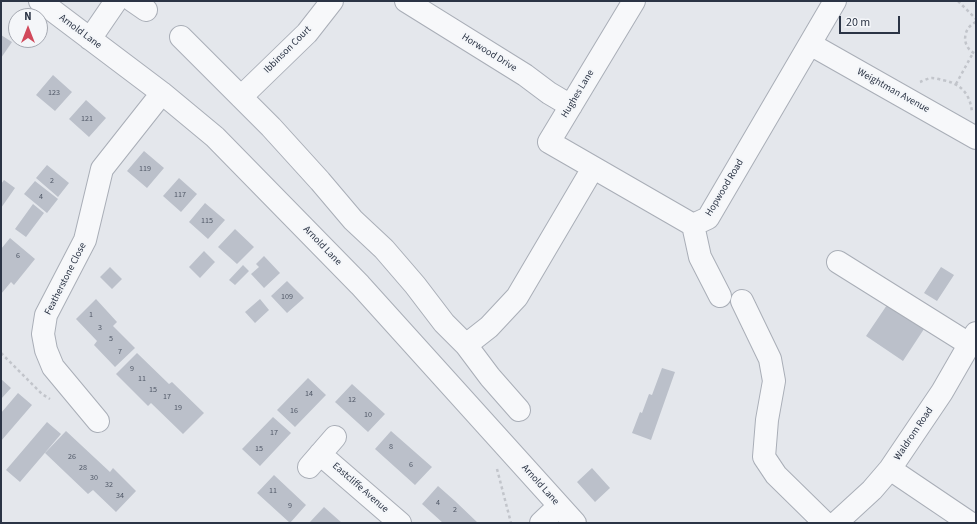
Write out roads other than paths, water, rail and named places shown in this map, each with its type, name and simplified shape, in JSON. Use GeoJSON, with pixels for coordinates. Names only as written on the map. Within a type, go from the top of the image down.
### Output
{"type":"FeatureCollection","features":[{"type":"Feature","properties":{"kind":"street","name":"Arnold Lane"},"geometry":{"type":"LineString","coordinates":[[40,1],[162,93],[215,137],[354,279],[575,523]]}},
{"type":"Feature","properties":{"kind":"street"},"geometry":{"type":"LineString","coordinates":[[90,39],[116,1]]}},
{"type":"Feature","properties":{"kind":"street","name":"Ibbinson Court"},"geometry":{"type":"LineString","coordinates":[[241,97],[307,33],[332,1]]}},
{"type":"Feature","properties":{"kind":"street","name":"Horwood Drive"},"geometry":{"type":"LineString","coordinates":[[406,1],[525,75],[549,93],[570,106]]}},
{"type":"Feature","properties":{"kind":"street","name":"Hughes Lane"},"geometry":{"type":"LineString","coordinates":[[593,168],[549,142],[634,1]]}},
{"type":"Feature","properties":{"kind":"street","name":"Hopwood Road"},"geometry":{"type":"LineString","coordinates":[[693,225],[708,218],[835,1]]}},
{"type":"Feature","properties":{"kind":"street"},"geometry":{"type":"LineString","coordinates":[[181,37],[241,97],[316,176],[354,220],[384,249],[444,323],[466,345],[490,377],[519,410]]}},
{"type":"Feature","properties":{"kind":"street","name":"Weightman Avenue"},"geometry":{"type":"LineString","coordinates":[[810,44],[974,128]]}},
{"type":"Feature","properties":{"kind":"street","name":"Featherstone Close"},"geometry":{"type":"LineString","coordinates":[[98,421],[53,366],[46,350],[44,334],[46,315],[85,240],[102,169],[162,93]]}},
{"type":"Feature","properties":{"kind":"street"},"geometry":{"type":"LineString","coordinates":[[466,345],[489,327],[517,297],[593,168],[693,225],[700,257],[720,296]]}},
{"type":"Feature","properties":{"kind":"street"},"geometry":{"type":"LineString","coordinates":[[838,262],[972,339]]}},
{"type":"Feature","properties":{"kind":"street"},"geometry":{"type":"LineString","coordinates":[[742,301],[770,359],[774,381],[767,420],[764,457],[776,474],[825,523]]}},
{"type":"Feature","properties":{"kind":"street","name":"Waldrom Road"},"geometry":{"type":"LineString","coordinates":[[836,523],[872,490],[890,469],[942,392],[972,339]]}},
{"type":"Feature","properties":{"kind":"street","name":"Eastcliffe Avenue"},"geometry":{"type":"LineString","coordinates":[[335,437],[314,460],[400,523]]}},
{"type":"Feature","properties":{"kind":"street"},"geometry":{"type":"LineString","coordinates":[[890,469],[970,523]]}},
{"type":"Feature","properties":{"kind":"street"},"geometry":{"type":"LineString","coordinates":[[541,523],[559,506]]}}]}
